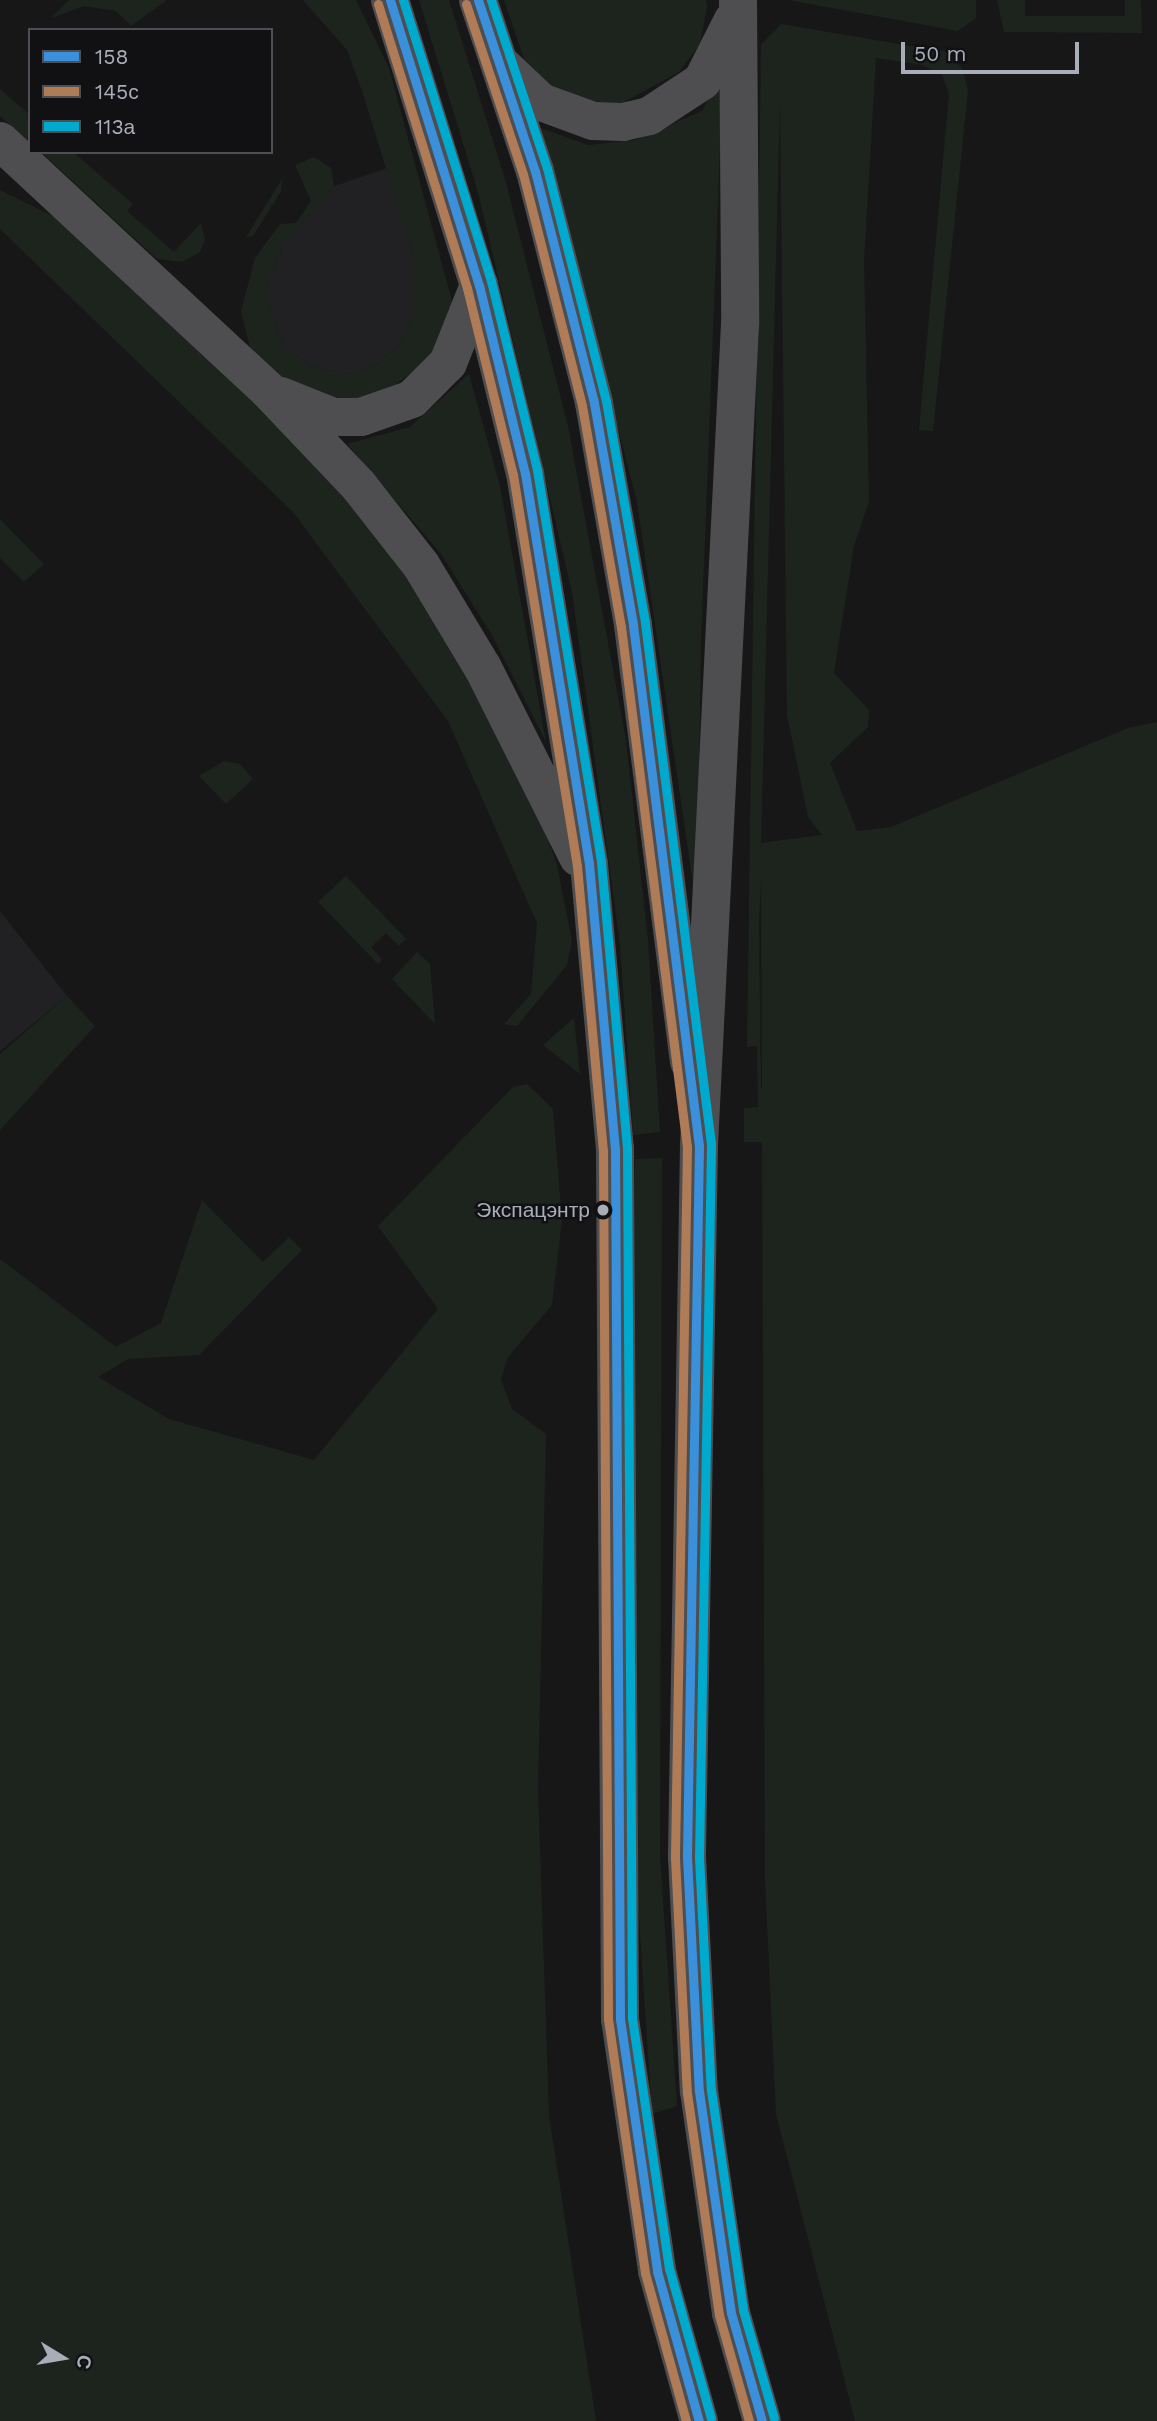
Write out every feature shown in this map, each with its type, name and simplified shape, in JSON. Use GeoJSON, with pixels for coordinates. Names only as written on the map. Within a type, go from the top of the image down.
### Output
{"type":"FeatureCollection","features":[{"type":"Feature","properties":{"kind":"highway"},"geometry":{"type":"LineString","coordinates":[[390,0],[479,285],[525,473],[561,661],[592,899],[615,1149],[620,2019],[657,2271],[699,2421]]}},
{"type":"Feature","properties":{"kind":"highway"},"geometry":{"type":"LineString","coordinates":[[478,0],[536,171],[594,403],[636,652],[699,1146]]}},
{"type":"Feature","properties":{"kind":"highway"},"geometry":{"type":"LineString","coordinates":[[500,62],[558,110],[593,121],[636,119],[702,81],[723,50],[738,3]]}},
{"type":"Feature","properties":{"kind":"highway"},"geometry":{"type":"LineString","coordinates":[[738,3],[740,324],[699,1146],[690,1593],[691,1940],[699,2091],[725,2274],[762,2421]]}},
{"type":"Feature","properties":{"kind":"highway"},"geometry":{"type":"LineString","coordinates":[[0,141],[267,389],[359,486],[421,565],[526,751],[592,899]]}},
{"type":"Feature","properties":{"kind":"highway"},"geometry":{"type":"LineString","coordinates":[[0,180],[89,221]]}},
{"type":"Feature","properties":{"kind":"highway"},"geometry":{"type":"LineString","coordinates":[[267,389],[333,416],[361,417],[412,400],[448,363],[479,285]]}},
{"type":"Feature","properties":{"kind":"shaded area"},"geometry":{"type":"Polygon","coordinates":[[[69,0],[167,0],[131,26],[116,11],[84,6],[51,18],[69,0]]]}},
{"type":"Feature","properties":{"kind":"shaded area"},"geometry":{"type":"Polygon","coordinates":[[[303,0],[356,0],[389,68],[452,301],[448,329],[425,363],[391,388],[359,399],[323,399],[288,387],[250,348],[241,311],[255,258],[280,224],[296,223],[311,201],[295,165],[314,157],[331,168],[334,186],[283,245],[268,279],[271,315],[285,348],[312,366],[345,374],[376,365],[397,347],[413,317],[413,255],[362,91],[347,50],[303,0]]]}},
{"type":"Feature","properties":{"kind":"shaded area"},"geometry":{"type":"Polygon","coordinates":[[[419,0],[449,0],[505,179],[568,426],[626,740],[648,940],[660,1132],[633,1135],[620,945],[572,592],[478,192],[419,0]]]}},
{"type":"Feature","properties":{"kind":"shaded area"},"geometry":{"type":"Polygon","coordinates":[[[504,0],[706,0],[707,7],[700,44],[679,72],[624,102],[595,105],[566,99],[539,79],[524,59],[504,0]]]}},
{"type":"Feature","properties":{"kind":"shaded area"},"geometry":{"type":"Polygon","coordinates":[[[788,0],[976,0],[976,18],[958,31],[788,0]]]}},
{"type":"Feature","properties":{"kind":"shaded area"},"geometry":{"type":"Polygon","coordinates":[[[997,0],[1025,0],[1025,16],[1125,16],[1125,0],[1141,0],[1142,33],[1004,32],[997,0]]]}},
{"type":"Feature","properties":{"kind":"shaded area"},"geometry":{"type":"Polygon","coordinates":[[[781,24],[946,52],[962,68],[968,90],[933,431],[919,430],[949,93],[942,75],[922,65],[876,58],[864,261],[869,501],[854,546],[834,673],[869,710],[868,727],[830,763],[857,831],[891,827],[1128,728],[1157,722],[1157,2421],[855,2421],[776,2114],[765,1880],[762,1142],[744,1142],[744,1108],[758,1107],[757,1046],[747,1047],[761,45],[781,24]],[[780,102],[761,843],[822,835],[808,817],[787,715],[780,102]],[[761,881],[759,924],[762,1089],[761,881]]]}},
{"type":"Feature","properties":{"kind":"shaded area"},"geometry":{"type":"Polygon","coordinates":[[[723,72],[701,643],[697,911],[637,502],[541,128],[588,145],[635,140],[702,111],[723,72]]]}},
{"type":"Feature","properties":{"kind":"shaded area"},"geometry":{"type":"Polygon","coordinates":[[[0,89],[28,113],[28,141],[0,116],[0,89]]]}},
{"type":"Feature","properties":{"kind":"shaded area"},"geometry":{"type":"Polygon","coordinates":[[[43,154],[75,154],[133,204],[127,211],[174,252],[201,223],[205,240],[200,252],[182,262],[157,259],[43,154]]]}},
{"type":"Feature","properties":{"kind":"shaded area"},"geometry":{"type":"Polygon","coordinates":[[[387,168],[413,255],[413,317],[397,347],[376,365],[345,374],[312,366],[285,348],[271,315],[268,279],[283,245],[326,189],[387,168]]]}},
{"type":"Feature","properties":{"kind":"shaded area"},"geometry":{"type":"Polygon","coordinates":[[[282,179],[281,191],[253,236],[246,237],[282,179]]]}},
{"type":"Feature","properties":{"kind":"shaded area"},"geometry":{"type":"Polygon","coordinates":[[[0,190],[61,220],[315,457],[420,582],[532,792],[557,865],[572,941],[567,965],[517,1026],[504,1024],[531,994],[537,923],[448,721],[293,512],[0,229],[0,190]]]}},
{"type":"Feature","properties":{"kind":"shaded area"},"geometry":{"type":"Polygon","coordinates":[[[469,374],[500,486],[546,742],[492,635],[441,554],[347,444],[410,427],[469,374]]]}},
{"type":"Feature","properties":{"kind":"shaded area"},"geometry":{"type":"Polygon","coordinates":[[[0,519],[44,564],[24,582],[0,558],[0,519]]]}},
{"type":"Feature","properties":{"kind":"shaded area"},"geometry":{"type":"Polygon","coordinates":[[[224,761],[240,764],[253,779],[226,804],[199,776],[224,761]]]}},
{"type":"Feature","properties":{"kind":"shaded area"},"geometry":{"type":"Polygon","coordinates":[[[346,876],[406,939],[399,946],[386,933],[371,947],[382,960],[378,964],[318,902],[346,876]]]}},
{"type":"Feature","properties":{"kind":"shaded area"},"geometry":{"type":"Polygon","coordinates":[[[0,911],[67,996],[0,1051],[0,911]]]}},
{"type":"Feature","properties":{"kind":"shaded area"},"geometry":{"type":"Polygon","coordinates":[[[417,952],[430,964],[435,1024],[392,979],[417,952]]]}},
{"type":"Feature","properties":{"kind":"shaded area"},"geometry":{"type":"Polygon","coordinates":[[[67,996],[95,1026],[0,1130],[0,1054],[67,996]]]}},
{"type":"Feature","properties":{"kind":"shaded area"},"geometry":{"type":"Polygon","coordinates":[[[574,1018],[580,1074],[543,1045],[574,1018]]]}},
{"type":"Feature","properties":{"kind":"shaded area"},"geometry":{"type":"Polygon","coordinates":[[[527,1084],[553,1109],[562,1220],[552,1305],[508,1357],[501,1379],[512,1409],[546,1434],[538,1789],[549,2115],[596,2421],[0,2421],[0,1259],[116,1347],[161,1323],[202,1200],[263,1262],[289,1237],[302,1250],[199,1355],[128,1359],[98,1377],[169,1419],[314,1460],[438,1309],[378,1226],[513,1087],[527,1084]]]}},
{"type":"Feature","properties":{"kind":"shaded area"},"geometry":{"type":"Polygon","coordinates":[[[662,1158],[660,1855],[677,2106],[652,2114],[632,1815],[635,1159],[662,1158]]]}},
{"type":"Feature","properties":{"kind":"transit line","name":"158"},"geometry":{"type":"LineString","coordinates":[[390,0],[479,285],[525,473],[589,864],[615,1149],[620,2019],[657,2271],[699,2421]]}},
{"type":"Feature","properties":{"kind":"transit line","name":"113а"},"geometry":{"type":"LineString","coordinates":[[403,0],[491,281],[537,470],[601,862],[627,1149],[632,2018],[669,2268],[711,2418]]}},
{"type":"Feature","properties":{"kind":"transit line","name":"158"},"geometry":{"type":"LineString","coordinates":[[478,0],[535,171],[594,403],[633,625],[699,1146],[687,1857],[699,2091],[731,2313],[762,2421]]}},
{"type":"Feature","properties":{"kind":"transit line","name":"113а"},"geometry":{"type":"LineString","coordinates":[[491,0],[547,168],[606,401],[645,623],[711,1144],[699,1857],[711,2090],[743,2310],[774,2418]]}},
{"type":"Feature","properties":{"kind":"transit line","name":"145с"},"geometry":{"type":"LineString","coordinates":[[378,4],[467,288],[513,475],[577,866],[603,1150],[608,2019],[645,2273],[686,2421]]}},
{"type":"Feature","properties":{"kind":"transit line","name":"145с"},"geometry":{"type":"LineString","coordinates":[[466,4],[523,174],[582,406],[621,627],[687,1147],[675,1858],[687,2093],[719,2315],[749,2421]]}},
{"type":"Feature","properties":{"kind":"place","name":"Экспацэнтр"},"geometry":{"type":"Point","coordinates":[603,1210]}}]}
